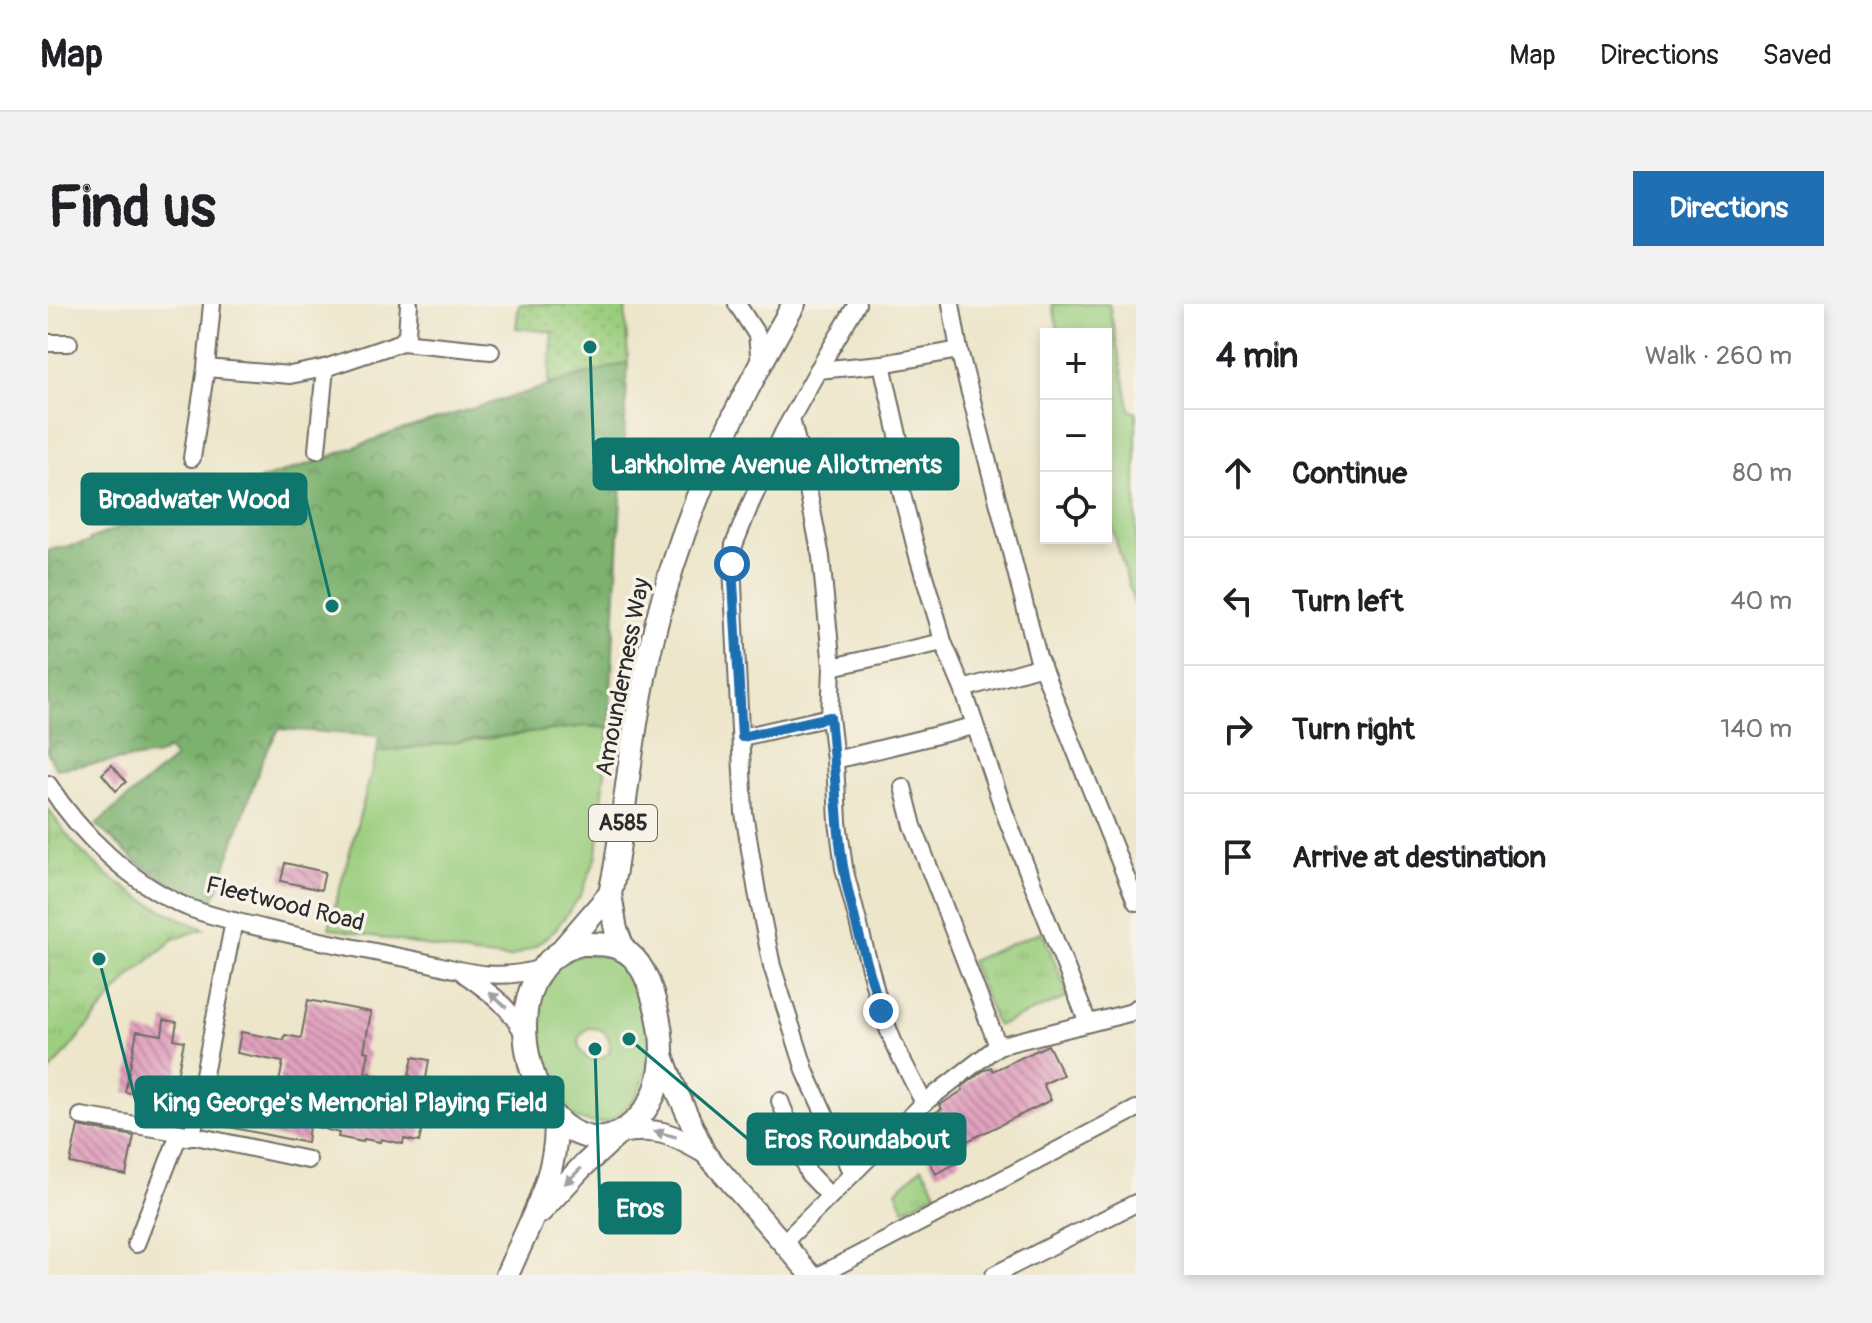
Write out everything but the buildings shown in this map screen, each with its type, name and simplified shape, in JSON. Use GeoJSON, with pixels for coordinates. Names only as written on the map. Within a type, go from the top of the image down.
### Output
{"type":"FeatureCollection","features":[{"type":"Feature","properties":{"kind":"highway","name":"Amounderness Way"},"geometry":{"type":"LineString","coordinates":[[624,950],[616,930],[610,894],[643,684],[661,606],[674,560],[721,440],[794,304]]}},
{"type":"Feature","properties":{"kind":"highway","name":"Amounderness Way"},"geometry":{"type":"LineString","coordinates":[[561,951],[610,894]]}},
{"type":"Feature","properties":{"kind":"highway"},"geometry":{"type":"LineString","coordinates":[[561,951],[581,944],[613,946],[624,950]]}},
{"type":"Feature","properties":{"kind":"highway","name":"A585"},"geometry":{"type":"LineString","coordinates":[[532,1221],[564,1184],[634,1123],[649,1104],[658,1081],[663,1055],[660,1024],[651,989],[641,968],[624,950]]}},
{"type":"Feature","properties":{"kind":"highway","name":"A585"},"geometry":{"type":"LineString","coordinates":[[507,1275],[532,1221],[557,1141],[555,1118],[541,1097],[526,1037],[527,1006],[534,981],[542,968],[561,951]]}},
{"type":"Feature","properties":{"kind":"highway"},"geometry":{"type":"LineString","coordinates":[[555,1118],[573,1132],[593,1138],[619,1133]]}},
{"type":"Feature","properties":{"kind":"main road"},"geometry":{"type":"LineString","coordinates":[[663,1055],[705,1153],[811,1275]]}},
{"type":"Feature","properties":{"kind":"main road"},"geometry":{"type":"LineString","coordinates":[[619,1133],[642,1130],[664,1132],[705,1153]]}},
{"type":"Feature","properties":{"kind":"street"},"geometry":{"type":"LineString","coordinates":[[192,458],[212,304]]}},
{"type":"Feature","properties":{"kind":"street"},"geometry":{"type":"LineString","coordinates":[[402,342],[407,334],[409,304]]}},
{"type":"Feature","properties":{"kind":"street"},"geometry":{"type":"LineString","coordinates":[[737,304],[757,335],[760,364]]}},
{"type":"Feature","properties":{"kind":"street"},"geometry":{"type":"LineString","coordinates":[[852,1174],[806,1073],[772,966],[757,892],[744,813],[732,564],[734,545],[750,505],[791,419],[857,304]]}},
{"type":"Feature","properties":{"kind":"street"},"geometry":{"type":"LineString","coordinates":[[951,304],[959,350],[1042,666],[1136,902]]}},
{"type":"Feature","properties":{"kind":"street"},"geometry":{"type":"LineString","coordinates":[[206,368],[290,375],[325,368],[402,342],[491,351]]}},
{"type":"Feature","properties":{"kind":"street"},"geometry":{"type":"LineString","coordinates":[[48,343],[69,343]]}},
{"type":"Feature","properties":{"kind":"street"},"geometry":{"type":"LineString","coordinates":[[818,370],[882,364],[959,350]]}},
{"type":"Feature","properties":{"kind":"street"},"geometry":{"type":"LineString","coordinates":[[882,364],[902,453],[896,471],[943,642],[963,689],[1005,814],[1088,1023]]}},
{"type":"Feature","properties":{"kind":"street"},"geometry":{"type":"LineString","coordinates":[[317,450],[325,368]]}},
{"type":"Feature","properties":{"kind":"street"},"geometry":{"type":"LineString","coordinates":[[791,419],[821,557],[832,667],[830,717],[844,868],[881,1011],[924,1103]]}},
{"type":"Feature","properties":{"kind":"street"},"geometry":{"type":"LineString","coordinates":[[832,667],[943,642]]}},
{"type":"Feature","properties":{"kind":"street"},"geometry":{"type":"LineString","coordinates":[[963,689],[1042,666]]}},
{"type":"Feature","properties":{"kind":"street"},"geometry":{"type":"LineString","coordinates":[[742,737],[830,717]]}},
{"type":"Feature","properties":{"kind":"street"},"geometry":{"type":"LineString","coordinates":[[835,760],[974,726]]}},
{"type":"Feature","properties":{"kind":"street","name":"Fleetwood Road"},"geometry":{"type":"LineString","coordinates":[[48,784],[75,821],[117,862],[186,906],[296,936],[461,972],[496,976],[542,968]]}},
{"type":"Feature","properties":{"kind":"street"},"geometry":{"type":"LineString","coordinates":[[903,787],[913,826],[998,1046]]}},
{"type":"Feature","properties":{"kind":"street"},"geometry":{"type":"LineString","coordinates":[[192,1136],[234,921]]}},
{"type":"Feature","properties":{"kind":"street","name":"Fleetwood Road"},"geometry":{"type":"LineString","coordinates":[[461,972],[497,998],[513,1014],[526,1037]]}},
{"type":"Feature","properties":{"kind":"street"},"geometry":{"type":"LineString","coordinates":[[782,1244],[924,1103],[998,1046],[1129,1013],[1136,1008]]}},
{"type":"Feature","properties":{"kind":"street"},"geometry":{"type":"LineString","coordinates":[[780,1101],[808,1173],[830,1196]]}},
{"type":"Feature","properties":{"kind":"street"},"geometry":{"type":"LineString","coordinates":[[820,1275],[1136,1109]]}},
{"type":"Feature","properties":{"kind":"street"},"geometry":{"type":"LineString","coordinates":[[81,1116],[172,1131],[308,1160]]}},
{"type":"Feature","properties":{"kind":"street"},"geometry":{"type":"LineString","coordinates":[[136,1244],[176,1142],[192,1136]]}},
{"type":"Feature","properties":{"kind":"street"},"geometry":{"type":"LineString","coordinates":[[994,1275],[1136,1203]]}},
{"type":"Feature","properties":{"kind":"green space"},"geometry":{"type":"Polygon","coordinates":[[[519,304],[625,304],[628,362],[548,385],[553,332],[516,328],[519,304]]]}},
{"type":"Feature","properties":{"kind":"green space"},"geometry":{"type":"Polygon","coordinates":[[[1052,304],[1109,304],[1130,411],[1136,412],[1136,610],[1112,528],[1112,328],[1058,328],[1052,304]]]}},
{"type":"Feature","properties":{"kind":"green space"},"geometry":{"type":"Polygon","coordinates":[[[628,362],[609,728],[585,726],[377,752],[379,736],[279,729],[263,758],[214,899],[177,888],[134,860],[96,824],[175,758],[168,749],[159,755],[56,769],[48,753],[48,550],[90,542],[90,539],[194,498],[318,461],[394,432],[628,362]]]}},
{"type":"Feature","properties":{"kind":"green space"},"geometry":{"type":"Polygon","coordinates":[[[585,726],[609,728],[597,855],[581,895],[555,930],[534,947],[509,958],[474,955],[329,928],[377,752],[585,726]]]}},
{"type":"Feature","properties":{"kind":"green space"},"geometry":{"type":"Polygon","coordinates":[[[48,809],[92,862],[122,886],[170,914],[204,929],[174,939],[128,978],[48,1074],[48,809]]]}},
{"type":"Feature","properties":{"kind":"green space"},"geometry":{"type":"Polygon","coordinates":[[[1042,931],[1069,997],[997,1026],[970,961],[1042,931]]]}},
{"type":"Feature","properties":{"kind":"green space"},"geometry":{"type":"Polygon","coordinates":[[[583,954],[607,957],[629,973],[638,991],[650,1041],[646,1075],[635,1097],[619,1115],[598,1123],[574,1117],[561,1106],[547,1071],[539,1029],[540,999],[551,973],[561,964],[583,954]],[[589,1028],[579,1039],[582,1051],[589,1059],[601,1058],[609,1053],[610,1043],[600,1029],[589,1028]]]}},
{"type":"Feature","properties":{"kind":"green space"},"geometry":{"type":"Polygon","coordinates":[[[922,1167],[937,1193],[904,1209],[896,1191],[922,1167]]]}},
{"type":"Feature","properties":{"kind":"place","name":"Larkholme Avenue Allotments"},"geometry":{"type":"Point","coordinates":[590,347]}},
{"type":"Feature","properties":{"kind":"place","name":"Broadwater Wood"},"geometry":{"type":"Point","coordinates":[332,606]}},
{"type":"Feature","properties":{"kind":"place","name":"King George's Memorial Playing Field"},"geometry":{"type":"Point","coordinates":[99,959]}},
{"type":"Feature","properties":{"kind":"place","name":"Eros Roundabout"},"geometry":{"type":"Point","coordinates":[629,1039]}},
{"type":"Feature","properties":{"kind":"place","name":"Eros"},"geometry":{"type":"Point","coordinates":[595,1049]}},
{"type":"Feature","properties":{"kind":"route"},"geometry":{"type":"LineString","coordinates":[[732,564],[742,737],[830,717],[844,868],[881,1011]]}}]}
